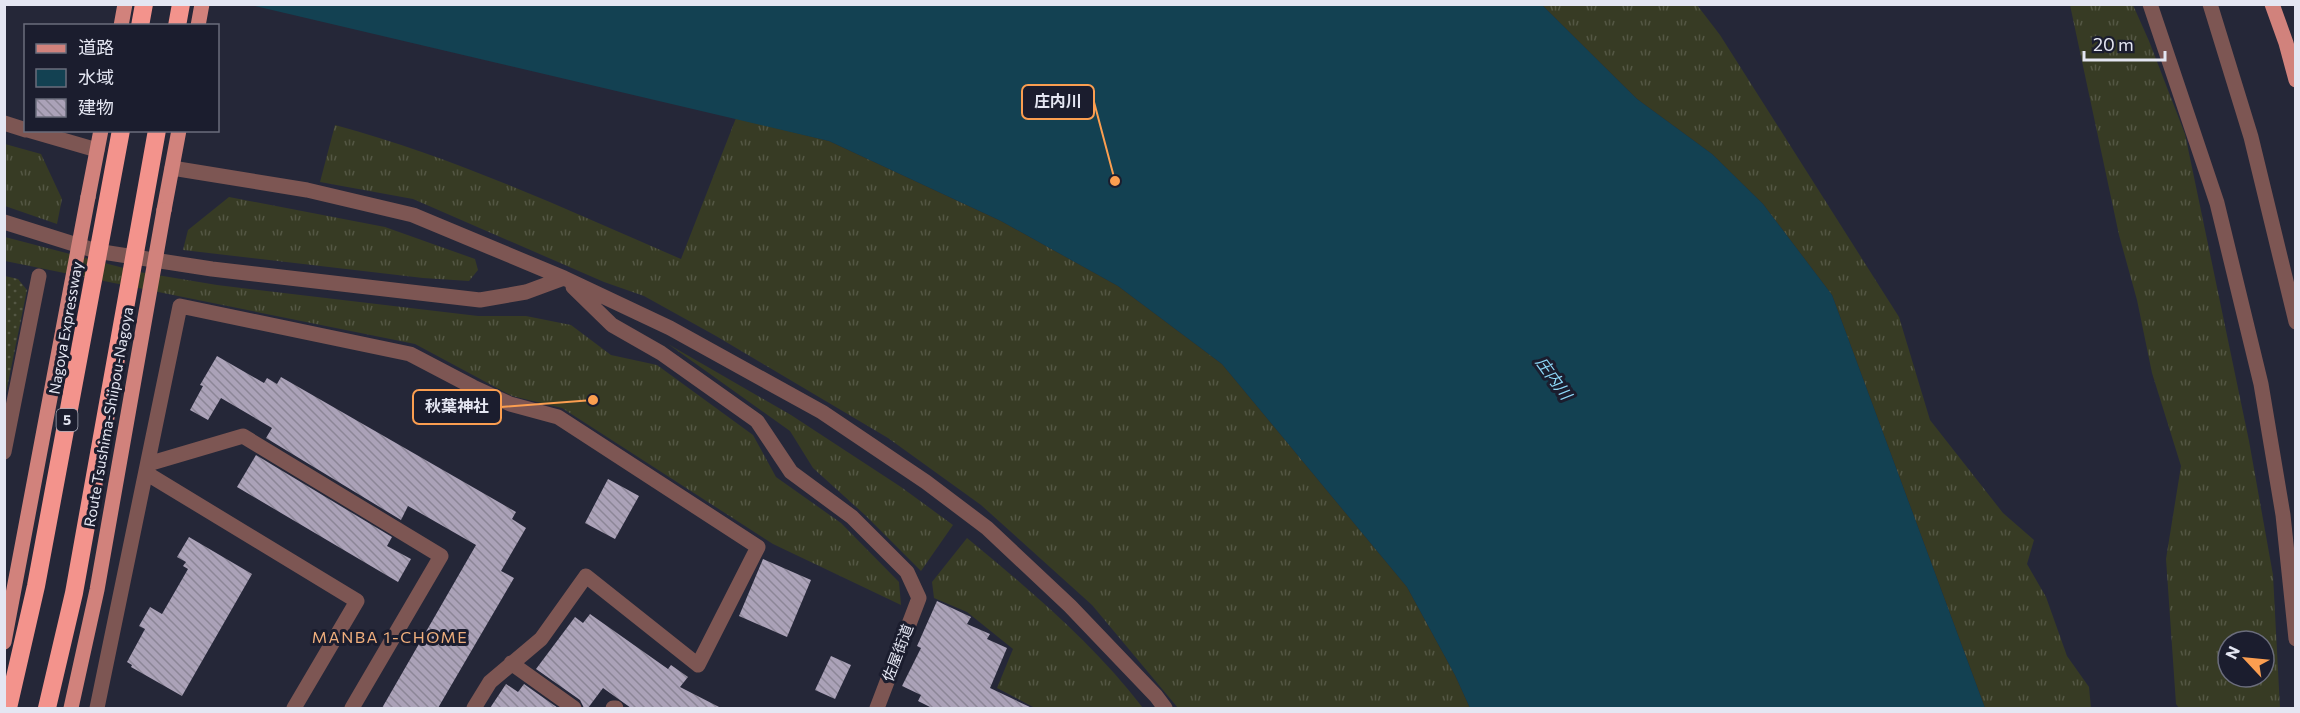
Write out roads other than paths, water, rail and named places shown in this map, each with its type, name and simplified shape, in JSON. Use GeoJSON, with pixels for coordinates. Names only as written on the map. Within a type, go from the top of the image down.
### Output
{"type":"FeatureCollection","features":[{"type":"Feature","properties":{"kind":"highway"},"geometry":{"type":"LineString","coordinates":[[140,24],[144,4]]}},
{"type":"Feature","properties":{"kind":"highway"},"geometry":{"type":"LineString","coordinates":[[177,24],[181,4]]}},
{"type":"Feature","properties":{"kind":"highway","name":"Nagoya Expressway"},"geometry":{"type":"LineString","coordinates":[[8,708],[36,586],[121,132]]}},
{"type":"Feature","properties":{"kind":"highway"},"geometry":{"type":"LineString","coordinates":[[48,708],[74,593],[157,132]]}},
{"type":"Feature","properties":{"kind":"main road"},"geometry":{"type":"LineString","coordinates":[[121,24],[125,4]]}},
{"type":"Feature","properties":{"kind":"main road"},"geometry":{"type":"LineString","coordinates":[[198,24],[202,4]]}},
{"type":"Feature","properties":{"kind":"main road"},"geometry":{"type":"LineString","coordinates":[[2272,4],[2286,43],[2295,80]]}},
{"type":"Feature","properties":{"kind":"main road"},"geometry":{"type":"LineString","coordinates":[[4,642],[101,132]]}},
{"type":"Feature","properties":{"kind":"main road","name":"Route Tsushima-Shiipou-Nagoya"},"geometry":{"type":"LineString","coordinates":[[71,708],[97,591],[179,132]]}},
{"type":"Feature","properties":{"kind":"street"},"geometry":{"type":"LineString","coordinates":[[2150,4],[2217,203],[2261,384],[2283,515],[2295,639]]}},
{"type":"Feature","properties":{"kind":"street"},"geometry":{"type":"LineString","coordinates":[[2210,4],[2251,137],[2295,321]]}},
{"type":"Feature","properties":{"kind":"street"},"geometry":{"type":"LineString","coordinates":[[4,123],[24,129]]}},
{"type":"Feature","properties":{"kind":"street"},"geometry":{"type":"LineString","coordinates":[[34,132],[97,150]]}},
{"type":"Feature","properties":{"kind":"street"},"geometry":{"type":"LineString","coordinates":[[172,168],[307,190],[413,215],[564,278],[670,328],[801,401],[926,482],[987,528],[1070,606],[1165,708]]}},
{"type":"Feature","properties":{"kind":"street"},"geometry":{"type":"LineString","coordinates":[[4,222],[96,251],[212,269],[480,300],[526,292],[564,278]]}},
{"type":"Feature","properties":{"kind":"street"},"geometry":{"type":"LineString","coordinates":[[4,452],[39,276]]}},
{"type":"Feature","properties":{"kind":"street","name":"佐屋街道"},"geometry":{"type":"LineString","coordinates":[[564,278],[612,325],[661,353],[757,421],[791,472],[852,517],[907,572],[919,598],[877,708]]}},
{"type":"Feature","properties":{"kind":"street"},"geometry":{"type":"LineString","coordinates":[[97,708],[180,306],[410,354],[510,404],[558,417],[758,547],[698,665],[586,576],[541,639],[490,682],[474,708]]}},
{"type":"Feature","properties":{"kind":"street"},"geometry":{"type":"LineString","coordinates":[[147,468],[243,436],[441,556],[352,708]]}},
{"type":"Feature","properties":{"kind":"street"},"geometry":{"type":"LineString","coordinates":[[147,468],[357,600],[294,708]]}},
{"type":"Feature","properties":{"kind":"street"},"geometry":{"type":"LineString","coordinates":[[511,663],[574,708]]}},
{"type":"Feature","properties":{"kind":"water"},"geometry":{"type":"Polygon","coordinates":[[[251,5],[1542,5],[1637,99],[1712,154],[1763,204],[1832,295],[1985,708],[1470,708],[1455,675],[1407,587],[1222,364],[1118,286],[1001,221],[829,141],[251,5]]]}},
{"type":"Feature","properties":{"kind":"place","name":"庄内川"},"geometry":{"type":"Point","coordinates":[1115,181]}},
{"type":"Feature","properties":{"kind":"place","name":"秋葉神社"},"geometry":{"type":"Point","coordinates":[593,400]}},
{"type":"Feature","properties":{"kind":"district","name":"MANBA 1-CHOME"},"geometry":{"type":"Point","coordinates":[390,637]}}]}
